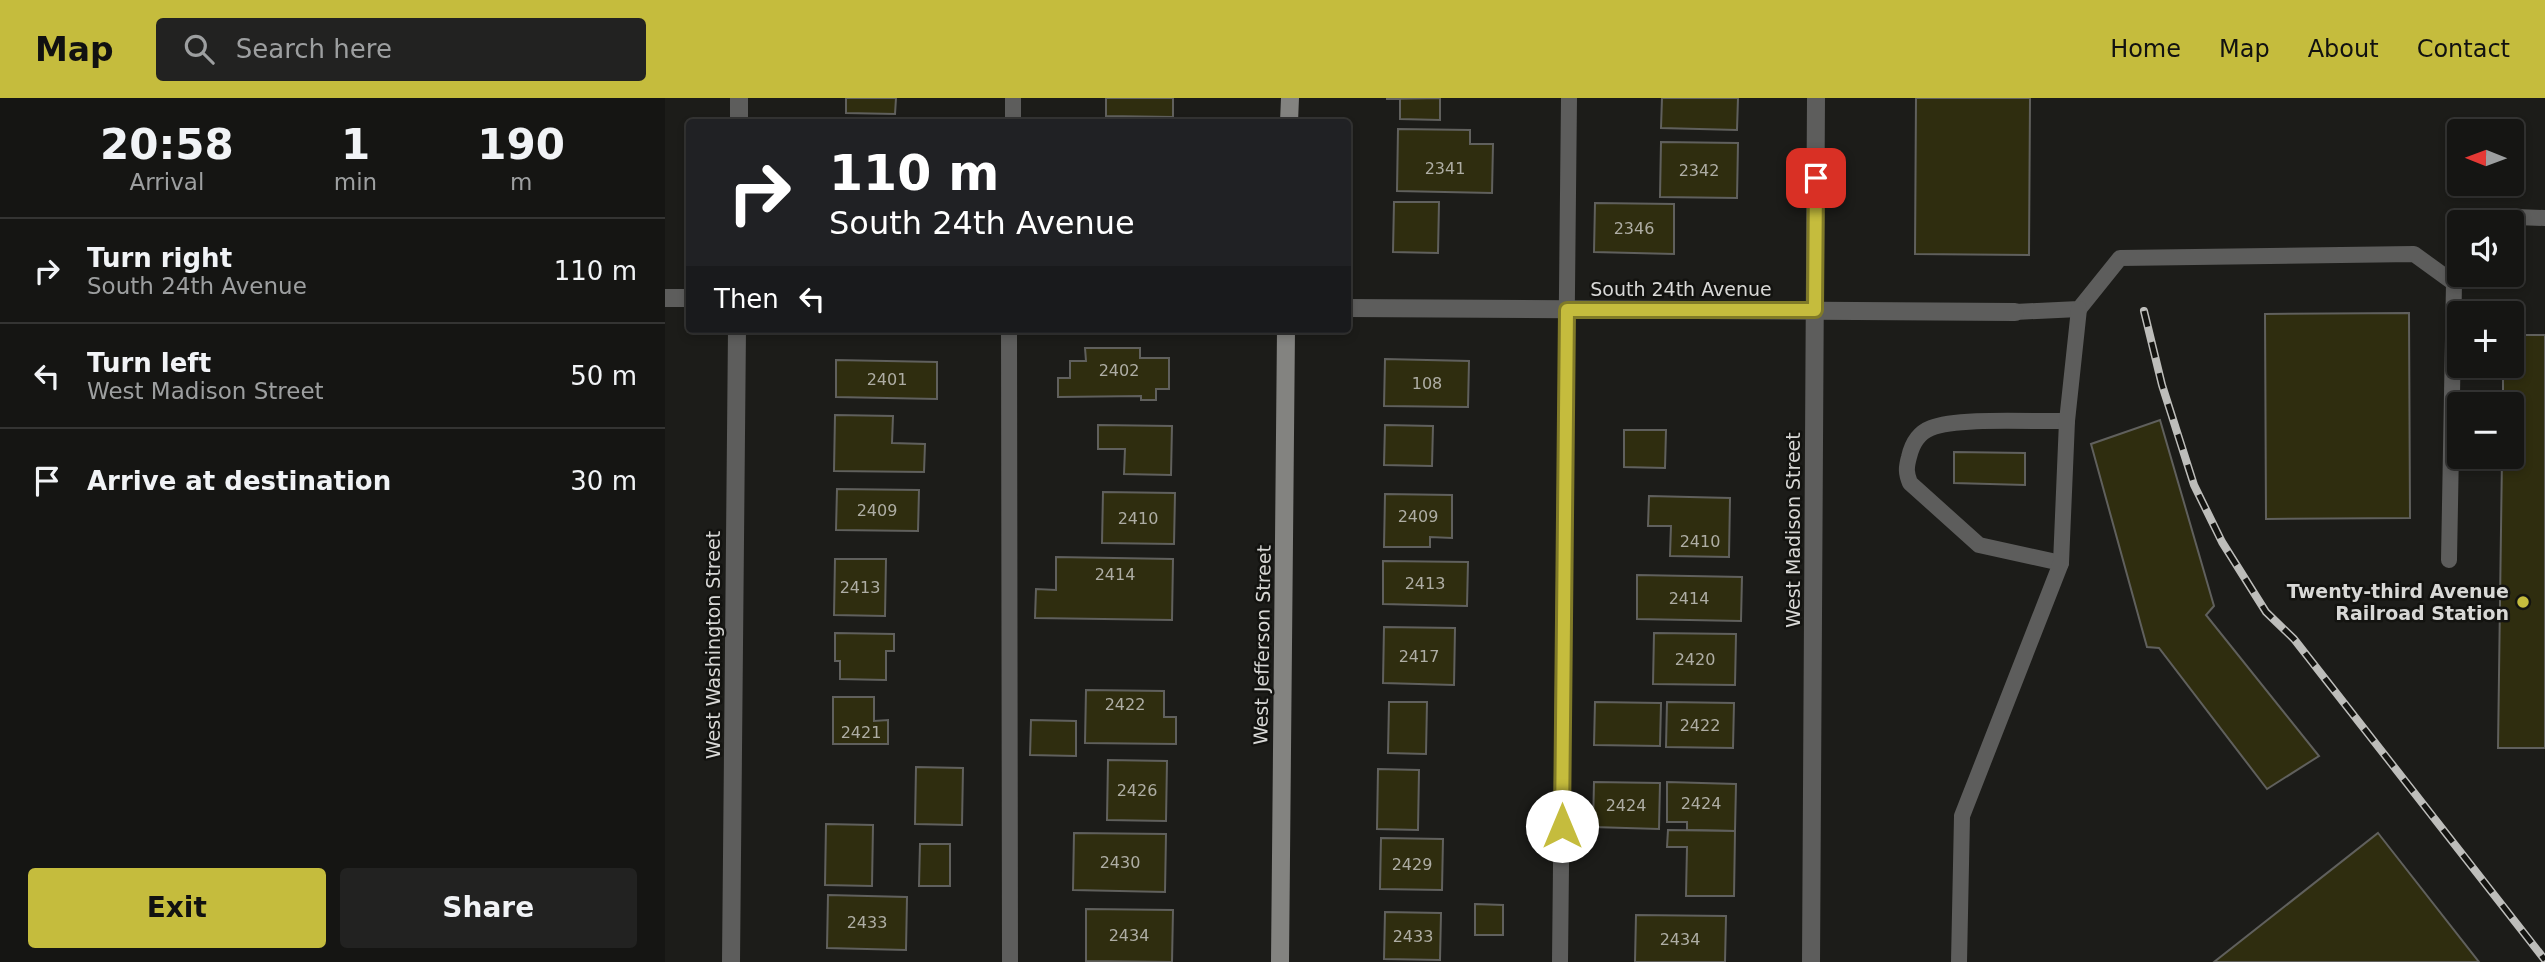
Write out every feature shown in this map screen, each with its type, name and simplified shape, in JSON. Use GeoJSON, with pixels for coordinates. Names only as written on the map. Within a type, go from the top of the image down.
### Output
{"type":"FeatureCollection","features":[{"type":"Feature","properties":{"kind":"street"},"geometry":{"type":"LineString","coordinates":[[739,98],[739,119]]}},
{"type":"Feature","properties":{"kind":"street"},"geometry":{"type":"LineString","coordinates":[[1289,119],[1290,98]]}},
{"type":"Feature","properties":{"kind":"street","name":"West Madison Street"},"geometry":{"type":"LineString","coordinates":[[1811,962],[1817,98]]}},
{"type":"Feature","properties":{"kind":"street"},"geometry":{"type":"LineString","coordinates":[[665,298],[686,298]]}},
{"type":"Feature","properties":{"kind":"street","name":"South 24th Avenue"},"geometry":{"type":"LineString","coordinates":[[1351,308],[2015,312]]}},
{"type":"Feature","properties":{"kind":"street","name":"West Washington Street"},"geometry":{"type":"LineString","coordinates":[[731,962],[737,333]]}},
{"type":"Feature","properties":{"kind":"street","name":"West Jefferson Street"},"geometry":{"type":"LineString","coordinates":[[1280,962],[1286,333]]}},
{"type":"Feature","properties":{"kind":"lane"},"geometry":{"type":"LineString","coordinates":[[1013,98],[1013,119]]}},
{"type":"Feature","properties":{"kind":"lane"},"geometry":{"type":"LineString","coordinates":[[1560,962],[1569,98]]}},
{"type":"Feature","properties":{"kind":"lane"},"geometry":{"type":"LineString","coordinates":[[2524,217],[2545,218]]}},
{"type":"Feature","properties":{"kind":"lane"},"geometry":{"type":"LineString","coordinates":[[1959,962],[1962,816],[2061,563],[2067,421],[2079,309],[2120,258],[2414,254],[2447,273]]}},
{"type":"Feature","properties":{"kind":"lane"},"geometry":{"type":"LineString","coordinates":[[2449,560],[2456,287]]}},
{"type":"Feature","properties":{"kind":"lane"},"geometry":{"type":"LineString","coordinates":[[2015,312],[2079,309]]}},
{"type":"Feature","properties":{"kind":"lane"},"geometry":{"type":"LineString","coordinates":[[1009,333],[1010,962]]}},
{"type":"Feature","properties":{"kind":"lane"},"geometry":{"type":"LineString","coordinates":[[2061,563],[1979,545],[1910,483],[1905,472],[1911,449],[1918,437],[1931,428],[1955,423],[2067,421]]}},
{"type":"Feature","properties":{"kind":"building"},"geometry":{"type":"Polygon","coordinates":[[[846,98],[896,98],[895,114],[846,113],[846,98]]]}},
{"type":"Feature","properties":{"kind":"building"},"geometry":{"type":"Polygon","coordinates":[[[1106,98],[1173,98],[1173,117],[1106,116],[1106,98]]]}},
{"type":"Feature","properties":{"kind":"building"},"geometry":{"type":"Polygon","coordinates":[[[1440,98],[1440,120],[1400,119],[1400,99],[1386,99],[1440,98]]]}},
{"type":"Feature","properties":{"kind":"building"},"geometry":{"type":"Polygon","coordinates":[[[1662,98],[1738,98],[1737,130],[1661,128],[1662,98]]]}},
{"type":"Feature","properties":{"kind":"building"},"geometry":{"type":"Polygon","coordinates":[[[1916,98],[2030,98],[2029,255],[1915,254],[1916,98]]]}},
{"type":"Feature","properties":{"kind":"building"},"geometry":{"type":"Polygon","coordinates":[[[1398,129],[1470,130],[1470,144],[1493,144],[1492,193],[1397,191],[1398,129]]]}},
{"type":"Feature","properties":{"kind":"building"},"geometry":{"type":"Polygon","coordinates":[[[1661,142],[1738,143],[1737,198],[1660,197],[1661,142]]]}},
{"type":"Feature","properties":{"kind":"building"},"geometry":{"type":"Polygon","coordinates":[[[1394,202],[1439,202],[1438,253],[1393,252],[1394,202]]]}},
{"type":"Feature","properties":{"kind":"building"},"geometry":{"type":"Polygon","coordinates":[[[1595,203],[1674,204],[1674,254],[1594,252],[1595,203]]]}},
{"type":"Feature","properties":{"kind":"building"},"geometry":{"type":"Polygon","coordinates":[[[2409,313],[2410,518],[2266,519],[2265,314],[2409,313]]]}},
{"type":"Feature","properties":{"kind":"building","name":"Twenty-third Avenue Railroad Station"},"geometry":{"type":"Polygon","coordinates":[[[2524,335],[2545,335],[2545,748],[2498,748],[2502,469],[2524,469],[2524,392],[2503,392],[2503,378],[2524,378],[2524,335]]]}},
{"type":"Feature","properties":{"kind":"building"},"geometry":{"type":"Polygon","coordinates":[[[1085,348],[1140,348],[1140,358],[1169,358],[1169,389],[1156,389],[1156,400],[1141,400],[1141,396],[1058,397],[1058,378],[1070,378],[1070,361],[1086,361],[1085,348]]]}},
{"type":"Feature","properties":{"kind":"building"},"geometry":{"type":"Polygon","coordinates":[[[1385,359],[1469,361],[1468,407],[1384,406],[1385,359]]]}},
{"type":"Feature","properties":{"kind":"building"},"geometry":{"type":"Polygon","coordinates":[[[836,360],[937,362],[937,399],[836,397],[836,360]]]}},
{"type":"Feature","properties":{"kind":"building"},"geometry":{"type":"Polygon","coordinates":[[[835,415],[893,416],[892,443],[925,444],[924,472],[834,471],[835,415]]]}},
{"type":"Feature","properties":{"kind":"building"},"geometry":{"type":"Polygon","coordinates":[[[2160,420],[2214,606],[2206,615],[2319,756],[2267,789],[2159,648],[2147,647],[2091,444],[2160,420]]]}},
{"type":"Feature","properties":{"kind":"building"},"geometry":{"type":"Polygon","coordinates":[[[1098,425],[1172,426],[1171,475],[1124,474],[1125,449],[1098,449],[1098,425]]]}},
{"type":"Feature","properties":{"kind":"building"},"geometry":{"type":"Polygon","coordinates":[[[1385,425],[1433,426],[1432,466],[1384,465],[1385,425]]]}},
{"type":"Feature","properties":{"kind":"building"},"geometry":{"type":"Polygon","coordinates":[[[1624,430],[1666,430],[1665,468],[1624,467],[1624,430]]]}},
{"type":"Feature","properties":{"kind":"building"},"geometry":{"type":"Polygon","coordinates":[[[1954,452],[2025,453],[2025,485],[1954,483],[1954,452]]]}},
{"type":"Feature","properties":{"kind":"building"},"geometry":{"type":"Polygon","coordinates":[[[837,489],[919,490],[918,531],[836,530],[837,489]]]}},
{"type":"Feature","properties":{"kind":"building"},"geometry":{"type":"Polygon","coordinates":[[[1103,492],[1175,493],[1174,544],[1102,543],[1103,492]]]}},
{"type":"Feature","properties":{"kind":"building"},"geometry":{"type":"Polygon","coordinates":[[[1385,494],[1452,495],[1452,538],[1430,537],[1430,547],[1384,547],[1385,494]]]}},
{"type":"Feature","properties":{"kind":"building"},"geometry":{"type":"Polygon","coordinates":[[[1649,496],[1730,498],[1729,557],[1670,556],[1671,526],[1648,526],[1649,496]]]}},
{"type":"Feature","properties":{"kind":"building"},"geometry":{"type":"Polygon","coordinates":[[[1056,557],[1173,559],[1172,620],[1035,618],[1036,589],[1056,590],[1056,557]]]}},
{"type":"Feature","properties":{"kind":"building"},"geometry":{"type":"Polygon","coordinates":[[[835,559],[886,559],[885,616],[834,615],[835,559]]]}},
{"type":"Feature","properties":{"kind":"building"},"geometry":{"type":"Polygon","coordinates":[[[1383,561],[1468,562],[1467,606],[1383,604],[1383,561]]]}},
{"type":"Feature","properties":{"kind":"building"},"geometry":{"type":"Polygon","coordinates":[[[1637,575],[1742,577],[1741,621],[1637,619],[1637,575]]]}},
{"type":"Feature","properties":{"kind":"building"},"geometry":{"type":"Polygon","coordinates":[[[1384,627],[1455,628],[1454,685],[1383,683],[1384,627]]]}},
{"type":"Feature","properties":{"kind":"building"},"geometry":{"type":"Polygon","coordinates":[[[835,633],[894,634],[894,651],[886,651],[886,680],[840,679],[840,661],[835,661],[835,633]]]}},
{"type":"Feature","properties":{"kind":"building"},"geometry":{"type":"Polygon","coordinates":[[[1654,633],[1736,634],[1735,685],[1653,684],[1654,633]]]}},
{"type":"Feature","properties":{"kind":"building"},"geometry":{"type":"Polygon","coordinates":[[[1086,690],[1164,691],[1164,717],[1176,717],[1176,744],[1085,743],[1086,690]]]}},
{"type":"Feature","properties":{"kind":"building"},"geometry":{"type":"Polygon","coordinates":[[[833,697],[874,697],[874,721],[888,720],[888,744],[833,744],[833,697]]]}},
{"type":"Feature","properties":{"kind":"building"},"geometry":{"type":"Polygon","coordinates":[[[1389,702],[1427,702],[1426,754],[1388,753],[1389,702]]]}},
{"type":"Feature","properties":{"kind":"building"},"geometry":{"type":"Polygon","coordinates":[[[1595,702],[1661,703],[1660,746],[1594,745],[1595,702]]]}},
{"type":"Feature","properties":{"kind":"building"},"geometry":{"type":"Polygon","coordinates":[[[1667,702],[1734,703],[1733,748],[1666,747],[1667,702]]]}},
{"type":"Feature","properties":{"kind":"building"},"geometry":{"type":"Polygon","coordinates":[[[1031,720],[1076,721],[1076,756],[1030,755],[1031,720]]]}},
{"type":"Feature","properties":{"kind":"building"},"geometry":{"type":"Polygon","coordinates":[[[1108,760],[1167,761],[1166,821],[1107,820],[1108,760]]]}},
{"type":"Feature","properties":{"kind":"building"},"geometry":{"type":"Polygon","coordinates":[[[916,767],[963,768],[962,825],[915,824],[916,767]]]}},
{"type":"Feature","properties":{"kind":"building"},"geometry":{"type":"Polygon","coordinates":[[[1378,769],[1419,770],[1418,830],[1377,829],[1378,769]]]}},
{"type":"Feature","properties":{"kind":"building"},"geometry":{"type":"Polygon","coordinates":[[[1594,782],[1660,783],[1659,829],[1593,827],[1594,782]]]}},
{"type":"Feature","properties":{"kind":"building"},"geometry":{"type":"Polygon","coordinates":[[[1667,782],[1736,784],[1735,831],[1687,830],[1687,822],[1667,822],[1667,782]]]}},
{"type":"Feature","properties":{"kind":"building"},"geometry":{"type":"Polygon","coordinates":[[[826,824],[873,825],[872,886],[825,885],[826,824]]]}},
{"type":"Feature","properties":{"kind":"building"},"geometry":{"type":"Polygon","coordinates":[[[1668,830],[1735,831],[1734,896],[1686,896],[1687,847],[1667,847],[1668,830]]]}},
{"type":"Feature","properties":{"kind":"building"},"geometry":{"type":"Polygon","coordinates":[[[1074,833],[1166,834],[1165,892],[1073,890],[1074,833]]]}},
{"type":"Feature","properties":{"kind":"building"},"geometry":{"type":"Polygon","coordinates":[[[2378,833],[2479,962],[2214,962],[2378,833]]]}},
{"type":"Feature","properties":{"kind":"building"},"geometry":{"type":"Polygon","coordinates":[[[1381,838],[1443,839],[1442,890],[1380,889],[1381,838]]]}},
{"type":"Feature","properties":{"kind":"building"},"geometry":{"type":"Polygon","coordinates":[[[920,844],[950,844],[950,886],[919,886],[920,844]]]}},
{"type":"Feature","properties":{"kind":"building"},"geometry":{"type":"Polygon","coordinates":[[[828,895],[907,897],[906,950],[827,948],[828,895]]]}},
{"type":"Feature","properties":{"kind":"building"},"geometry":{"type":"Polygon","coordinates":[[[1475,904],[1503,905],[1503,935],[1475,935],[1475,904]]]}},
{"type":"Feature","properties":{"kind":"building"},"geometry":{"type":"Polygon","coordinates":[[[1086,909],[1173,910],[1172,962],[1086,961],[1086,909]]]}},
{"type":"Feature","properties":{"kind":"building"},"geometry":{"type":"Polygon","coordinates":[[[1385,912],[1441,913],[1440,960],[1384,959],[1385,912]]]}},
{"type":"Feature","properties":{"kind":"building"},"geometry":{"type":"Polygon","coordinates":[[[1636,915],[1726,916],[1725,962],[1635,962],[1636,915]]]}},
{"type":"Feature","properties":{"kind":"railway"},"geometry":{"type":"LineString","coordinates":[[2144,311],[2162,385],[2194,485],[2222,542],[2266,612],[2294,639],[2545,960]]}},
{"type":"Feature","properties":{"kind":"place","name":"Twenty-third Avenue Railroad Station"},"geometry":{"type":"Point","coordinates":[2523,602]}},
{"type":"Feature","properties":{"kind":"route"},"geometry":{"type":"LineString","coordinates":[[1562,826],[1567,310],[1815,310],[1816,178]]}}]}
